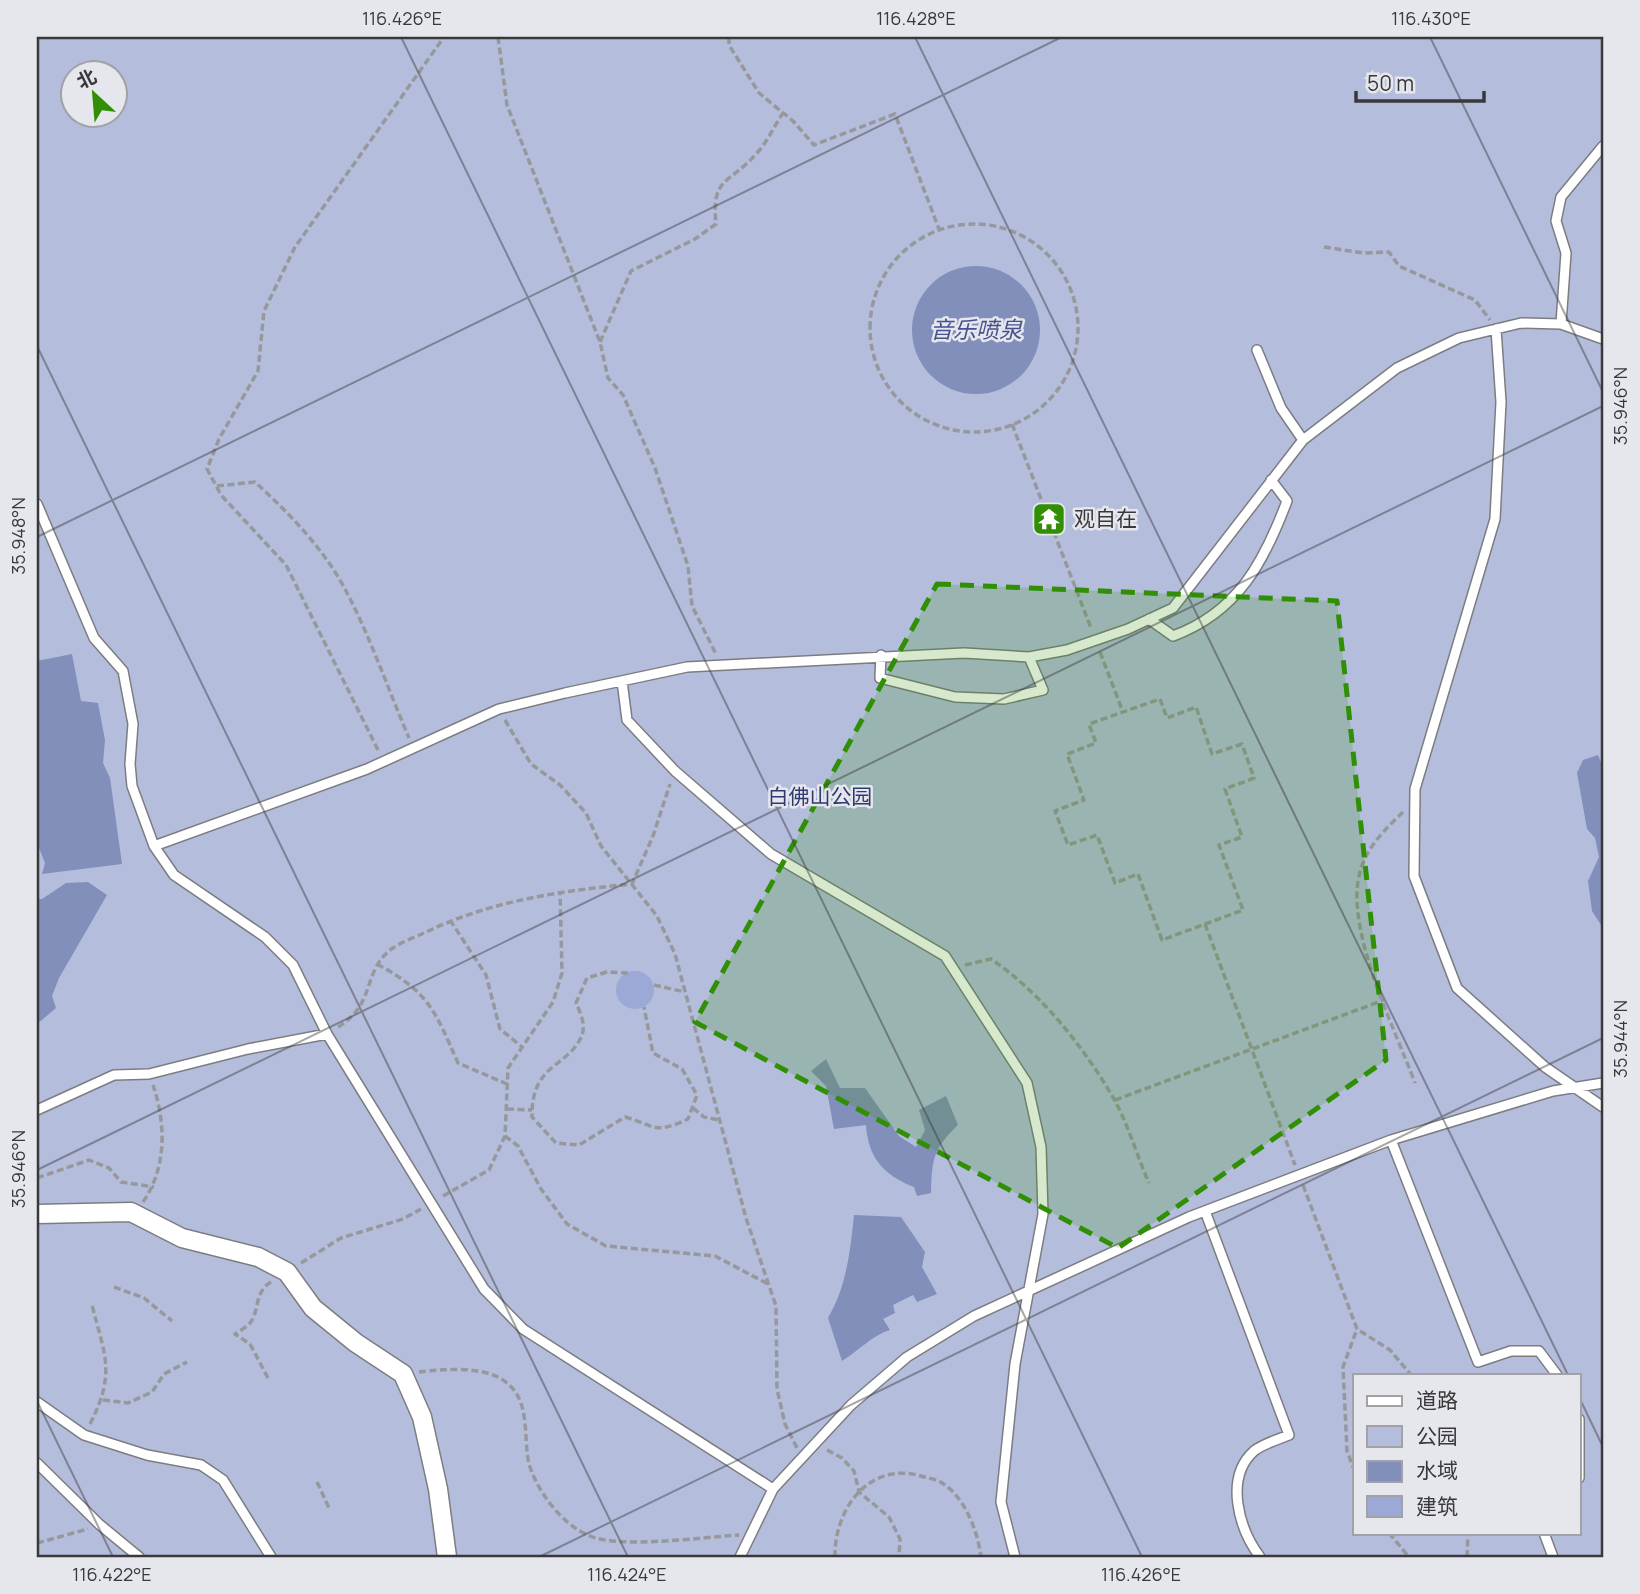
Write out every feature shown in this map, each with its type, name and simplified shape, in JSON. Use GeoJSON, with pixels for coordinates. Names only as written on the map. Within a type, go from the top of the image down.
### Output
{"type":"FeatureCollection","features":[{"type":"Feature","properties":{"kind":"street"},"geometry":{"type":"LineString","coordinates":[[37,1213],[131,1212],[181,1238],[258,1257],[287,1272],[313,1308],[356,1343],[403,1374],[422,1417],[438,1489],[447,1557]]}},
{"type":"Feature","properties":{"kind":"lane"},"geometry":{"type":"LineString","coordinates":[[1561,324],[1566,253],[1556,221],[1558,209],[1561,197],[1603,146]]}},
{"type":"Feature","properties":{"kind":"lane"},"geometry":{"type":"LineString","coordinates":[[154,846],[241,817],[383,761],[499,709],[687,667],[881,655],[964,653],[1029,657],[1067,650],[1173,608],[1303,440],[1397,368],[1459,338],[1521,323],[1561,324],[1603,339]]}},
{"type":"Feature","properties":{"kind":"lane"},"geometry":{"type":"LineString","coordinates":[[1496,329],[1501,402],[1495,519],[1429,734],[1415,801],[1414,876],[1457,988],[1545,1067],[1603,1107]]}},
{"type":"Feature","properties":{"kind":"lane"},"geometry":{"type":"LineString","coordinates":[[1257,350],[1281,408],[1303,440]]}},
{"type":"Feature","properties":{"kind":"lane"},"geometry":{"type":"LineString","coordinates":[[1149,619],[1173,636],[1201,626],[1241,590],[1268,550],[1287,501],[1271,480]]}},
{"type":"Feature","properties":{"kind":"lane"},"geometry":{"type":"LineString","coordinates":[[37,504],[94,638],[123,671],[133,724],[130,764],[132,786],[154,846],[174,875],[265,937],[293,965],[327,1034],[484,1289],[523,1329],[773,1489]]}},
{"type":"Feature","properties":{"kind":"lane"},"geometry":{"type":"LineString","coordinates":[[881,655],[880,678],[955,697],[1004,699],[1043,690],[1029,657]]}},
{"type":"Feature","properties":{"kind":"lane"},"geometry":{"type":"LineString","coordinates":[[622,681],[627,720],[675,771],[771,854],[945,956],[1027,1083],[1041,1147],[1043,1214],[1015,1364],[1001,1503],[1014,1557]]}},
{"type":"Feature","properties":{"kind":"lane"},"geometry":{"type":"LineString","coordinates":[[37,1110],[114,1075],[149,1074],[247,1049],[327,1034]]}},
{"type":"Feature","properties":{"kind":"lane"},"geometry":{"type":"LineString","coordinates":[[740,1557],[773,1489],[851,1405],[907,1357],[975,1316],[1205,1211],[1391,1140],[1575,1087],[1603,1083]]}},
{"type":"Feature","properties":{"kind":"lane"},"geometry":{"type":"LineString","coordinates":[[1391,1140],[1478,1362],[1511,1351],[1539,1351],[1557,1374]]}},
{"type":"Feature","properties":{"kind":"lane"},"geometry":{"type":"LineString","coordinates":[[1205,1211],[1289,1434],[1255,1450],[1237,1475],[1237,1502],[1246,1532],[1261,1557]]}},
{"type":"Feature","properties":{"kind":"lane"},"geometry":{"type":"LineString","coordinates":[[37,1402],[84,1435],[147,1455],[201,1465],[223,1480],[271,1557]]}},
{"type":"Feature","properties":{"kind":"lane"},"geometry":{"type":"LineString","coordinates":[[37,1463],[99,1524],[139,1557]]}},
{"type":"Feature","properties":{"kind":"lane"},"geometry":{"type":"LineString","coordinates":[[1544,1534],[1553,1557]]}},
{"type":"Feature","properties":{"kind":"path"},"geometry":{"type":"LineString","coordinates":[[383,761],[285,565],[217,486],[207,470],[219,439],[258,371],[264,311],[295,247],[444,37]]}},
{"type":"Feature","properties":{"kind":"path"},"geometry":{"type":"LineString","coordinates":[[498,37],[507,106],[600,342],[608,379],[623,395],[655,468],[688,566],[692,606],[722,665]]}},
{"type":"Feature","properties":{"kind":"path"},"geometry":{"type":"LineString","coordinates":[[729,37],[729,45],[759,93],[814,145],[895,114],[939,229]]}},
{"type":"Feature","properties":{"kind":"path"},"geometry":{"type":"LineString","coordinates":[[600,342],[631,271],[695,239],[716,225],[713,201],[718,187],[757,154],[783,113]]}},
{"type":"Feature","properties":{"kind":"path"},"geometry":{"type":"LineString","coordinates":[[978,222],[1012,229],[1041,246],[1064,272],[1077,304],[1079,339],[1070,372],[1049,401],[1021,421],[1012,424],[988,432],[954,431],[921,419],[894,397],[876,367],[869,333],[873,299],[888,267],[912,243],[939,229],[978,222]]}},
{"type":"Feature","properties":{"kind":"path"},"geometry":{"type":"LineString","coordinates":[[1324,247],[1363,253],[1389,253],[1399,266],[1475,300],[1496,329]]}},
{"type":"Feature","properties":{"kind":"path"},"geometry":{"type":"LineString","coordinates":[[1012,424],[1123,712]]}},
{"type":"Feature","properties":{"kind":"path"},"geometry":{"type":"LineString","coordinates":[[217,486],[255,482],[281,506],[324,556],[345,589],[414,748]]}},
{"type":"Feature","properties":{"kind":"path"},"geometry":{"type":"LineString","coordinates":[[1160,699],[1167,718],[1196,707],[1212,754],[1242,744],[1254,778],[1225,789],[1242,837],[1220,845],[1243,911],[1162,940],[1138,874],[1115,883],[1097,835],[1068,845],[1055,811],[1084,800],[1067,754],[1096,743],[1089,724],[1123,712],[1160,699]]}},
{"type":"Feature","properties":{"kind":"path"},"geometry":{"type":"LineString","coordinates":[[499,709],[531,764],[560,785],[586,813],[601,846],[657,916],[675,954],[720,1121],[776,1306],[777,1389],[785,1424],[803,1458]]}},
{"type":"Feature","properties":{"kind":"path"},"geometry":{"type":"LineString","coordinates":[[632,884],[653,836],[675,771]]}},
{"type":"Feature","properties":{"kind":"path"},"geometry":{"type":"LineString","coordinates":[[1415,801],[1381,833],[1359,873],[1358,928],[1415,1083]]}},
{"type":"Feature","properties":{"kind":"path"},"geometry":{"type":"LineString","coordinates":[[327,1034],[354,1018],[368,996],[377,964],[391,949],[450,920],[507,902],[560,891],[632,884]]}},
{"type":"Feature","properties":{"kind":"path"},"geometry":{"type":"LineString","coordinates":[[268,1378],[250,1344],[235,1334],[250,1323],[264,1286],[341,1238],[403,1219],[489,1170],[505,1136],[508,1068],[553,1002],[562,973],[560,891]]}},
{"type":"Feature","properties":{"kind":"path"},"geometry":{"type":"LineString","coordinates":[[450,920],[486,975],[500,1029],[521,1046]]}},
{"type":"Feature","properties":{"kind":"path"},"geometry":{"type":"LineString","coordinates":[[1205,924],[1357,1329],[1390,1350],[1410,1374]]}},
{"type":"Feature","properties":{"kind":"path"},"geometry":{"type":"LineString","coordinates":[[953,968],[990,959],[1011,972],[1069,1032],[1115,1100],[1149,1183]]}},
{"type":"Feature","properties":{"kind":"path"},"geometry":{"type":"LineString","coordinates":[[377,964],[409,981],[430,1005],[458,1063],[507,1084]]}},
{"type":"Feature","properties":{"kind":"path"},"geometry":{"type":"LineString","coordinates":[[628,973],[607,972],[587,978],[576,1003],[583,1020],[582,1035],[537,1084],[532,1117],[556,1143],[579,1145],[625,1117],[653,1129],[668,1128],[688,1119],[697,1095],[682,1069],[653,1053],[644,1007]]}},
{"type":"Feature","properties":{"kind":"path"},"geometry":{"type":"LineString","coordinates":[[654,985],[685,992]]}},
{"type":"Feature","properties":{"kind":"path"},"geometry":{"type":"LineString","coordinates":[[1115,1100],[1384,1000]]}},
{"type":"Feature","properties":{"kind":"path"},"geometry":{"type":"LineString","coordinates":[[131,1212],[154,1187],[162,1155],[162,1125],[149,1074]]}},
{"type":"Feature","properties":{"kind":"path"},"geometry":{"type":"LineString","coordinates":[[693,1108],[704,1117],[720,1121]]}},
{"type":"Feature","properties":{"kind":"path"},"geometry":{"type":"LineString","coordinates":[[507,1110],[532,1110]]}},
{"type":"Feature","properties":{"kind":"path"},"geometry":{"type":"LineString","coordinates":[[505,1136],[518,1146],[541,1189],[567,1224],[606,1246],[715,1256],[768,1284]]}},
{"type":"Feature","properties":{"kind":"path"},"geometry":{"type":"LineString","coordinates":[[37,1178],[89,1160],[109,1168],[121,1182],[154,1187]]}},
{"type":"Feature","properties":{"kind":"path"},"geometry":{"type":"LineString","coordinates":[[114,1287],[144,1298],[172,1321]]}},
{"type":"Feature","properties":{"kind":"path"},"geometry":{"type":"LineString","coordinates":[[84,1435],[103,1400],[106,1346],[92,1305]]}},
{"type":"Feature","properties":{"kind":"path"},"geometry":{"type":"LineString","coordinates":[[1353,1467],[1347,1451],[1343,1367],[1357,1329]]}},
{"type":"Feature","properties":{"kind":"path"},"geometry":{"type":"LineString","coordinates":[[103,1400],[128,1403],[152,1392],[164,1374],[187,1362]]}},
{"type":"Feature","properties":{"kind":"path"},"geometry":{"type":"LineString","coordinates":[[403,1374],[444,1369],[484,1374],[508,1383],[522,1405],[529,1464],[543,1494],[565,1519],[590,1536],[665,1540],[750,1534]]}},
{"type":"Feature","properties":{"kind":"path"},"geometry":{"type":"LineString","coordinates":[[816,1444],[848,1465],[854,1471],[859,1492],[889,1517],[900,1539],[899,1557]]}},
{"type":"Feature","properties":{"kind":"path"},"geometry":{"type":"LineString","coordinates":[[835,1557],[835,1542],[842,1512],[859,1492],[880,1476],[909,1473],[942,1482],[962,1505],[978,1535],[981,1557]]}},
{"type":"Feature","properties":{"kind":"path"},"geometry":{"type":"LineString","coordinates":[[317,1482],[329,1508]]}},
{"type":"Feature","properties":{"kind":"path"},"geometry":{"type":"LineString","coordinates":[[37,1543],[75,1535],[99,1524]]}},
{"type":"Feature","properties":{"kind":"path"},"geometry":{"type":"LineString","coordinates":[[1389,1534],[1409,1557]]}},
{"type":"Feature","properties":{"kind":"path"},"geometry":{"type":"LineString","coordinates":[[1467,1557],[1468,1534]]}},
{"type":"Feature","properties":{"kind":"highlighted area"},"geometry":{"type":"Polygon","coordinates":[[[937,584],[1337,601],[1386,1060],[1118,1248],[695,1022],[937,584]]]}},
{"type":"Feature","properties":{"kind":"green space","name":"白佛山公园"},"geometry":{"type":"Polygon","coordinates":[[[37,37],[1603,37],[1603,1557],[37,1557],[37,37]]]}},
{"type":"Feature","properties":{"kind":"water","name":"音乐喷泉"},"geometry":{"type":"Polygon","coordinates":[[[976,266],[1000,271],[1021,285],[1035,306],[1040,330],[1035,354],[1021,375],[1000,389],[976,394],[952,389],[931,375],[917,354],[912,330],[917,306],[931,285],[952,271],[976,266]]]}},
{"type":"Feature","properties":{"kind":"water"},"geometry":{"type":"Polygon","coordinates":[[[72,654],[81,701],[98,703],[105,740],[103,763],[110,778],[122,864],[42,874],[45,863],[37,843],[37,661],[72,654]]]}},
{"type":"Feature","properties":{"kind":"water"},"geometry":{"type":"Polygon","coordinates":[[[1598,755],[1603,767],[1603,937],[1601,925],[1592,911],[1588,881],[1599,857],[1595,838],[1587,829],[1577,773],[1583,760],[1598,755]]]}},
{"type":"Feature","properties":{"kind":"water"},"geometry":{"type":"Polygon","coordinates":[[[88,882],[107,895],[59,978],[52,996],[56,1008],[37,1024],[37,899],[42,899],[66,883],[88,882]]]}},
{"type":"Feature","properties":{"kind":"water"},"geometry":{"type":"Polygon","coordinates":[[[826,1059],[840,1088],[865,1088],[899,1136],[916,1147],[925,1130],[919,1110],[946,1096],[958,1125],[943,1141],[936,1155],[931,1193],[917,1196],[914,1187],[894,1177],[879,1164],[870,1146],[866,1125],[834,1129],[826,1086],[811,1071],[826,1059]]]}},
{"type":"Feature","properties":{"kind":"water"},"geometry":{"type":"Polygon","coordinates":[[[854,1215],[901,1217],[925,1252],[922,1267],[937,1294],[917,1302],[913,1295],[893,1305],[895,1313],[883,1319],[890,1330],[872,1339],[842,1361],[828,1318],[844,1281],[854,1215]]]}},
{"type":"Feature","properties":{"kind":"building"},"geometry":{"type":"Polygon","coordinates":[[[635,971],[648,977],[654,990],[648,1003],[635,1009],[622,1003],[616,990],[622,977],[635,971]]]}},
{"type":"Feature","properties":{"kind":"place","name":"观自在"},"geometry":{"type":"Point","coordinates":[1049,519]}}]}
